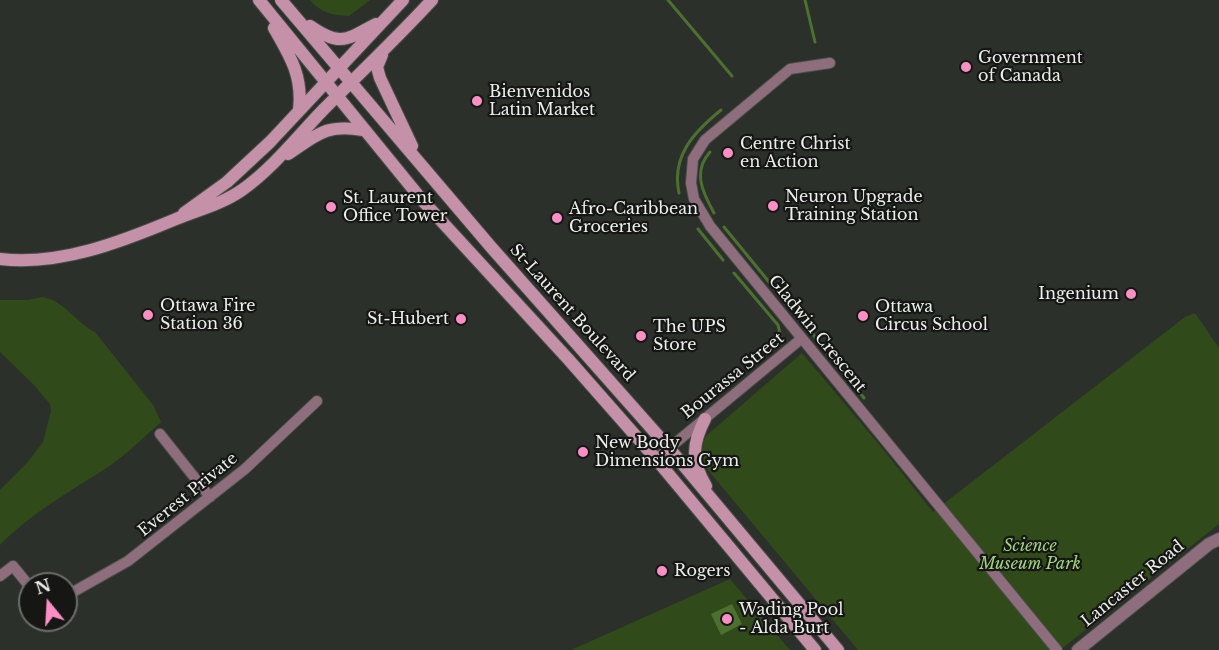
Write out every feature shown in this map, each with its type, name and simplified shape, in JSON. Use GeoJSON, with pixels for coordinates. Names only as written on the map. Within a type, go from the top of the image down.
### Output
{"type":"FeatureCollection","features":[{"type":"Feature","properties":{"kind":"main road","name":"St-Laurent Boulevard"},"geometry":{"type":"LineString","coordinates":[[258,0],[422,200],[569,360],[656,459],[814,650]]}},
{"type":"Feature","properties":{"kind":"main road"},"geometry":{"type":"LineString","coordinates":[[258,0],[288,52],[294,68],[301,87],[299,110]]}},
{"type":"Feature","properties":{"kind":"main road","name":"St-Laurent Boulevard"},"geometry":{"type":"LineString","coordinates":[[281,0],[491,247],[669,448],[838,650]]}},
{"type":"Feature","properties":{"kind":"main road"},"geometry":{"type":"LineString","coordinates":[[176,219],[249,163],[404,0]]}},
{"type":"Feature","properties":{"kind":"main road"},"geometry":{"type":"LineString","coordinates":[[0,259],[31,260],[93,250],[132,238],[222,202],[242,190],[270,166],[383,53],[432,0]]}},
{"type":"Feature","properties":{"kind":"main road"},"geometry":{"type":"LineString","coordinates":[[294,15],[325,37],[339,40],[356,35],[387,18]]}},
{"type":"Feature","properties":{"kind":"main road"},"geometry":{"type":"LineString","coordinates":[[383,53],[377,67],[382,85],[420,163]]}},
{"type":"Feature","properties":{"kind":"main road"},"geometry":{"type":"LineString","coordinates":[[270,166],[329,129],[337,127],[363,130]]}},
{"type":"Feature","properties":{"kind":"main road"},"geometry":{"type":"LineString","coordinates":[[705,419],[696,435],[694,456],[702,477],[723,512]]}},
{"type":"Feature","properties":{"kind":"street","name":"Gladwin Crescent"},"geometry":{"type":"LineString","coordinates":[[830,63],[790,69],[705,140],[693,159],[691,183],[694,199],[703,216],[801,339],[1057,650]]}},
{"type":"Feature","properties":{"kind":"street","name":"Bourassa Street"},"geometry":{"type":"LineString","coordinates":[[656,459],[801,339]]}},
{"type":"Feature","properties":{"kind":"street","name":"Everest Private"},"geometry":{"type":"LineString","coordinates":[[78,589],[128,561],[210,497],[284,435],[317,401]]}},
{"type":"Feature","properties":{"kind":"street"},"geometry":{"type":"LineString","coordinates":[[160,434],[210,497]]}},
{"type":"Feature","properties":{"kind":"street","name":"Lancaster Road"},"geometry":{"type":"LineString","coordinates":[[1078,650],[1214,542],[1219,528]]}},
{"type":"Feature","properties":{"kind":"street"},"geometry":{"type":"LineString","coordinates":[[0,576],[13,566],[18,572]]}},
{"type":"Feature","properties":{"kind":"green space"},"geometry":{"type":"Polygon","coordinates":[[[310,0],[370,0],[349,16],[327,12],[318,8],[310,0]]]}},
{"type":"Feature","properties":{"kind":"green space"},"geometry":{"type":"Polygon","coordinates":[[[42,297],[57,302],[95,332],[153,405],[161,422],[115,462],[38,513],[0,545],[0,490],[27,463],[43,442],[51,411],[50,404],[34,385],[0,352],[0,300],[28,300],[42,297]]]}},
{"type":"Feature","properties":{"kind":"green space","name":"Science Museum Park"},"geometry":{"type":"Polygon","coordinates":[[[1195,313],[1219,348],[1219,524],[1060,650],[858,650],[703,464],[700,451],[706,436],[802,353],[933,512],[1185,317],[1195,313]]]}},
{"type":"Feature","properties":{"kind":"green space"},"geometry":{"type":"Polygon","coordinates":[[[730,579],[790,650],[571,650],[730,579]]]}},
{"type":"Feature","properties":{"kind":"shaded area","name":"Wading Pool - Alda Burt"},"geometry":{"type":"Polygon","coordinates":[[[732,604],[742,624],[721,635],[711,614],[732,604]]]}},
{"type":"Feature","properties":{"kind":"waterway"},"geometry":{"type":"LineString","coordinates":[[668,0],[732,76]]}},
{"type":"Feature","properties":{"kind":"waterway"},"geometry":{"type":"LineString","coordinates":[[805,0],[815,42]]}},
{"type":"Feature","properties":{"kind":"waterway"},"geometry":{"type":"LineString","coordinates":[[679,193],[678,168],[687,146],[702,127],[721,110]]}},
{"type":"Feature","properties":{"kind":"waterway"},"geometry":{"type":"LineString","coordinates":[[710,152],[701,167],[700,175],[703,190],[714,213]]}},
{"type":"Feature","properties":{"kind":"waterway"},"geometry":{"type":"LineString","coordinates":[[724,227],[774,288]]}},
{"type":"Feature","properties":{"kind":"waterway"},"geometry":{"type":"LineString","coordinates":[[698,229],[723,260]]}},
{"type":"Feature","properties":{"kind":"waterway"},"geometry":{"type":"LineString","coordinates":[[734,273],[778,325],[781,338],[770,350]]}},
{"type":"Feature","properties":{"kind":"waterway"},"geometry":{"type":"LineString","coordinates":[[787,302],[864,398]]}},
{"type":"Feature","properties":{"kind":"place","name":"Government of Canada"},"geometry":{"type":"Point","coordinates":[966,67]}},
{"type":"Feature","properties":{"kind":"place","name":"Bienvenidos Latin Market"},"geometry":{"type":"Point","coordinates":[477,101]}},
{"type":"Feature","properties":{"kind":"place","name":"Centre Christ en Action"},"geometry":{"type":"Point","coordinates":[728,153]}},
{"type":"Feature","properties":{"kind":"place","name":"Neuron Upgrade Training Station"},"geometry":{"type":"Point","coordinates":[773,206]}},
{"type":"Feature","properties":{"kind":"place","name":"St. Laurent Office Tower"},"geometry":{"type":"Point","coordinates":[331,207]}},
{"type":"Feature","properties":{"kind":"place","name":"Afro-Caribbean Groceries"},"geometry":{"type":"Point","coordinates":[557,218]}},
{"type":"Feature","properties":{"kind":"place","name":"Ingenium"},"geometry":{"type":"Point","coordinates":[1131,294]}},
{"type":"Feature","properties":{"kind":"place","name":"Ottawa Fire Station 36"},"geometry":{"type":"Point","coordinates":[148,315]}},
{"type":"Feature","properties":{"kind":"place","name":"Ottawa Circus School"},"geometry":{"type":"Point","coordinates":[863,316]}},
{"type":"Feature","properties":{"kind":"place","name":"St-Hubert"},"geometry":{"type":"Point","coordinates":[461,319]}},
{"type":"Feature","properties":{"kind":"place","name":"The UPS Store"},"geometry":{"type":"Point","coordinates":[641,336]}},
{"type":"Feature","properties":{"kind":"place","name":"New Body Dimensions Gym"},"geometry":{"type":"Point","coordinates":[583,452]}},
{"type":"Feature","properties":{"kind":"place","name":"Rogers"},"geometry":{"type":"Point","coordinates":[662,571]}},
{"type":"Feature","properties":{"kind":"place","name":"Wading Pool - Alda Burt"},"geometry":{"type":"Point","coordinates":[727,619]}}]}
